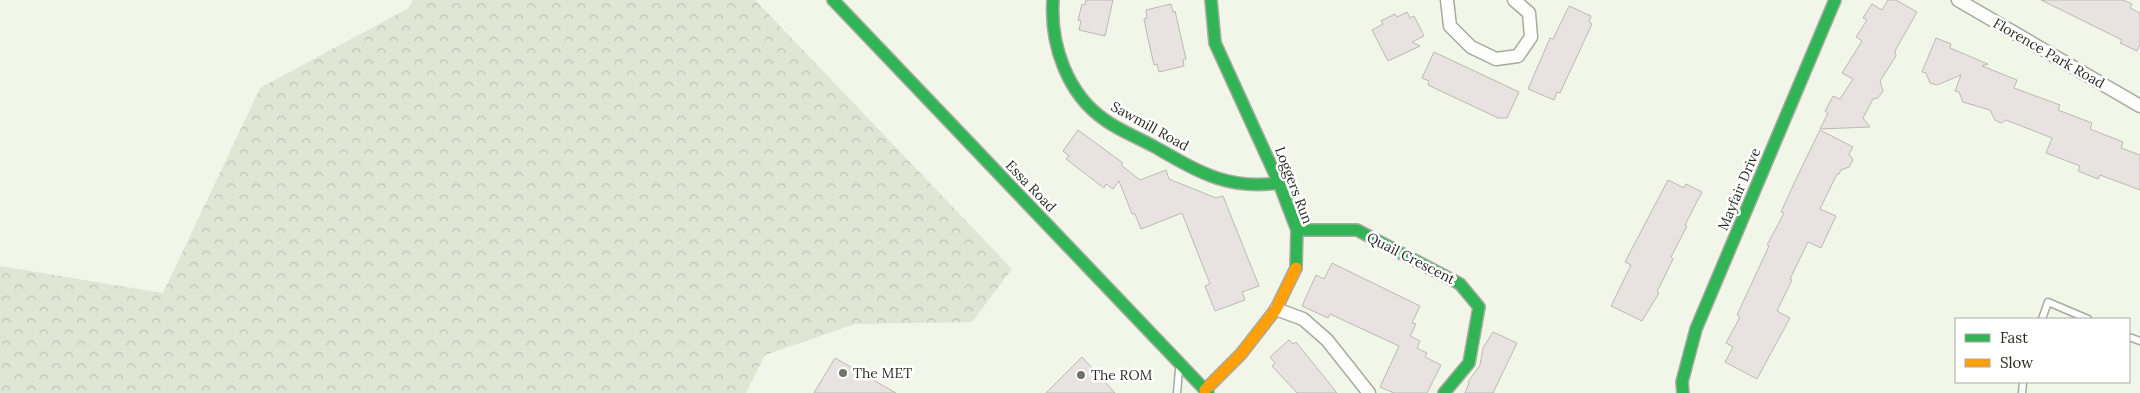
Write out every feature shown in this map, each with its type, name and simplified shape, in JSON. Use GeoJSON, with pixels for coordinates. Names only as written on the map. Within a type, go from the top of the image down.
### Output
{"type":"FeatureCollection","features":[{"type":"Feature","properties":{"kind":"street","name":"Essa Road"},"geometry":{"type":"LineString","coordinates":[[833,0],[1206,391]]}},
{"type":"Feature","properties":{"kind":"street","name":"Sawmill Road"},"geometry":{"type":"LineString","coordinates":[[1053,0],[1052,7],[1056,41],[1068,77],[1100,117],[1209,177],[1235,184],[1261,187],[1279,183]]}},
{"type":"Feature","properties":{"kind":"street","name":"Loggers Run"},"geometry":{"type":"LineString","coordinates":[[1206,391],[1241,354],[1276,310],[1297,266],[1296,230],[1279,183],[1216,43],[1211,0]]}},
{"type":"Feature","properties":{"kind":"street"},"geometry":{"type":"LineString","coordinates":[[1447,0],[1450,26],[1471,47],[1496,59],[1518,56],[1531,37],[1529,13],[1514,0]]}},
{"type":"Feature","properties":{"kind":"street","name":"Mayfair Drive"},"geometry":{"type":"LineString","coordinates":[[1683,393],[1682,382],[1696,329],[1835,0]]}},
{"type":"Feature","properties":{"kind":"street","name":"Florence Park Road"},"geometry":{"type":"LineString","coordinates":[[1958,0],[2140,106]]}},
{"type":"Feature","properties":{"kind":"street","name":"Quail Crescent"},"geometry":{"type":"LineString","coordinates":[[1296,230],[1357,230],[1460,284],[1479,306],[1469,363],[1444,393]]}},
{"type":"Feature","properties":{"kind":"street"},"geometry":{"type":"LineString","coordinates":[[1276,310],[1303,319],[1327,340],[1369,393]]}},
{"type":"Feature","properties":{"kind":"lane"},"geometry":{"type":"LineString","coordinates":[[2042,318],[2048,302],[2086,318]]}},
{"type":"Feature","properties":{"kind":"lane"},"geometry":{"type":"LineString","coordinates":[[1177,393],[1180,364]]}},
{"type":"Feature","properties":{"kind":"green space"},"geometry":{"type":"Polygon","coordinates":[[[413,0],[755,0],[1012,269],[972,322],[855,324],[765,355],[746,393],[0,393],[0,266],[163,293],[260,88],[409,8],[413,0]]]}},
{"type":"Feature","properties":{"kind":"building"},"geometry":{"type":"Polygon","coordinates":[[[1086,0],[1113,0],[1105,36],[1079,30],[1081,21],[1078,20],[1082,4],[1085,5],[1086,0]]]}},
{"type":"Feature","properties":{"kind":"building"},"geometry":{"type":"Polygon","coordinates":[[[1888,0],[1896,0],[1917,12],[1895,51],[1896,56],[1880,81],[1883,91],[1878,98],[1873,99],[1863,118],[1870,127],[1820,129],[1828,113],[1825,111],[1833,96],[1840,99],[1853,79],[1842,73],[1862,41],[1856,37],[1867,20],[1863,18],[1872,4],[1882,10],[1888,0]]]}},
{"type":"Feature","properties":{"kind":"building"},"geometry":{"type":"Polygon","coordinates":[[[2041,0],[2123,0],[2132,4],[2130,8],[2140,13],[2140,44],[2137,51],[2120,43],[2122,40],[2041,0]]]}},
{"type":"Feature","properties":{"kind":"building"},"geometry":{"type":"Polygon","coordinates":[[[1171,4],[1173,12],[1175,11],[1186,59],[1183,60],[1184,66],[1159,72],[1157,64],[1154,65],[1144,19],[1147,18],[1146,10],[1171,4]]]}},
{"type":"Feature","properties":{"kind":"building"},"geometry":{"type":"Polygon","coordinates":[[[1569,6],[1591,16],[1589,22],[1592,24],[1560,93],[1557,92],[1554,100],[1528,89],[1550,38],[1553,39],[1569,6]]]}},
{"type":"Feature","properties":{"kind":"building"},"geometry":{"type":"Polygon","coordinates":[[[1407,12],[1410,18],[1414,16],[1424,36],[1412,42],[1420,46],[1388,61],[1372,30],[1383,24],[1381,21],[1395,14],[1397,17],[1407,12]]]}},
{"type":"Feature","properties":{"kind":"building"},"geometry":{"type":"Polygon","coordinates":[[[1936,38],[1951,44],[1950,48],[1988,64],[1982,66],[2017,80],[2014,88],[2060,105],[2058,110],[2092,123],[2090,129],[2123,142],[2121,148],[2140,155],[2140,190],[2100,175],[2098,179],[2078,171],[2080,166],[2046,153],[2052,138],[2006,120],[2001,123],[1995,120],[1990,110],[1963,102],[1959,92],[1955,91],[1961,75],[1937,85],[1930,83],[1926,73],[1922,72],[1936,38]]]}},
{"type":"Feature","properties":{"kind":"building"},"geometry":{"type":"Polygon","coordinates":[[[1434,52],[1519,92],[1507,118],[1498,118],[1428,85],[1429,81],[1422,78],[1434,52]]]}},
{"type":"Feature","properties":{"kind":"building"},"geometry":{"type":"Polygon","coordinates":[[[1078,130],[1123,163],[1121,165],[1140,180],[1166,170],[1169,179],[1216,198],[1223,196],[1259,286],[1242,292],[1245,300],[1215,311],[1205,286],[1210,284],[1182,213],[1141,229],[1135,214],[1132,214],[1119,181],[1113,189],[1106,184],[1104,188],[1066,159],[1069,156],[1063,151],[1078,130]]]}},
{"type":"Feature","properties":{"kind":"building"},"geometry":{"type":"Polygon","coordinates":[[[1820,130],[1853,147],[1849,154],[1853,160],[1849,167],[1837,174],[1820,209],[1836,216],[1821,248],[1808,242],[1790,279],[1792,280],[1777,311],[1790,318],[1757,379],[1725,362],[1733,347],[1726,343],[1740,317],[1737,315],[1769,246],[1767,245],[1784,213],[1781,212],[1820,130]]]}},
{"type":"Feature","properties":{"kind":"building"},"geometry":{"type":"Polygon","coordinates":[[[1668,180],[1684,188],[1686,184],[1702,192],[1671,257],[1673,259],[1657,292],[1659,293],[1642,321],[1611,306],[1631,265],[1625,262],[1668,180]]]}},
{"type":"Feature","properties":{"kind":"building"},"geometry":{"type":"Polygon","coordinates":[[[1332,263],[1420,306],[1412,323],[1416,324],[1410,336],[1420,341],[1417,348],[1427,353],[1425,357],[1441,365],[1427,393],[1394,393],[1380,387],[1399,346],[1330,314],[1328,318],[1302,306],[1316,275],[1324,279],[1332,263]]]}},
{"type":"Feature","properties":{"kind":"building"},"geometry":{"type":"Polygon","coordinates":[[[1493,332],[1517,343],[1493,393],[1465,393],[1468,382],[1480,365],[1483,348],[1493,332]]]}},
{"type":"Feature","properties":{"kind":"building"},"geometry":{"type":"Polygon","coordinates":[[[1289,340],[1293,344],[1296,342],[1337,393],[1297,393],[1272,366],[1275,363],[1270,357],[1289,340]]]}},
{"type":"Feature","properties":{"kind":"building","name":"The ROM"},"geometry":{"type":"Polygon","coordinates":[[[1082,357],[1115,393],[1046,393],[1082,357]]]}},
{"type":"Feature","properties":{"kind":"building","name":"The MET"},"geometry":{"type":"Polygon","coordinates":[[[835,358],[896,393],[814,393],[835,358]]]}},
{"type":"Feature","properties":{"kind":"traffic: fast"},"geometry":{"type":"LineString","coordinates":[[833,0],[1208,393]]}},
{"type":"Feature","properties":{"kind":"traffic: fast"},"geometry":{"type":"LineString","coordinates":[[1053,0],[1055,34],[1064,67],[1080,96],[1105,120],[1117,128],[1214,177],[1244,184],[1279,183]]}},
{"type":"Feature","properties":{"kind":"traffic: fast"},"geometry":{"type":"LineString","coordinates":[[1211,0],[1215,43],[1279,183],[1297,230],[1296,268]]}},
{"type":"Feature","properties":{"kind":"traffic: fast"},"geometry":{"type":"LineString","coordinates":[[1683,393],[1682,382],[1696,329],[1835,0]]}},
{"type":"Feature","properties":{"kind":"traffic: fast"},"geometry":{"type":"LineString","coordinates":[[1297,230],[1357,230],[1460,284],[1479,307],[1469,363],[1444,393]]}},
{"type":"Feature","properties":{"kind":"traffic: slow"},"geometry":{"type":"LineString","coordinates":[[1205,390],[1241,354],[1276,309],[1296,268]]}},
{"type":"Feature","properties":{"kind":"place","name":"The MET"},"geometry":{"type":"Point","coordinates":[843,373]}},
{"type":"Feature","properties":{"kind":"place","name":"The ROM"},"geometry":{"type":"Point","coordinates":[1081,375]}}]}
